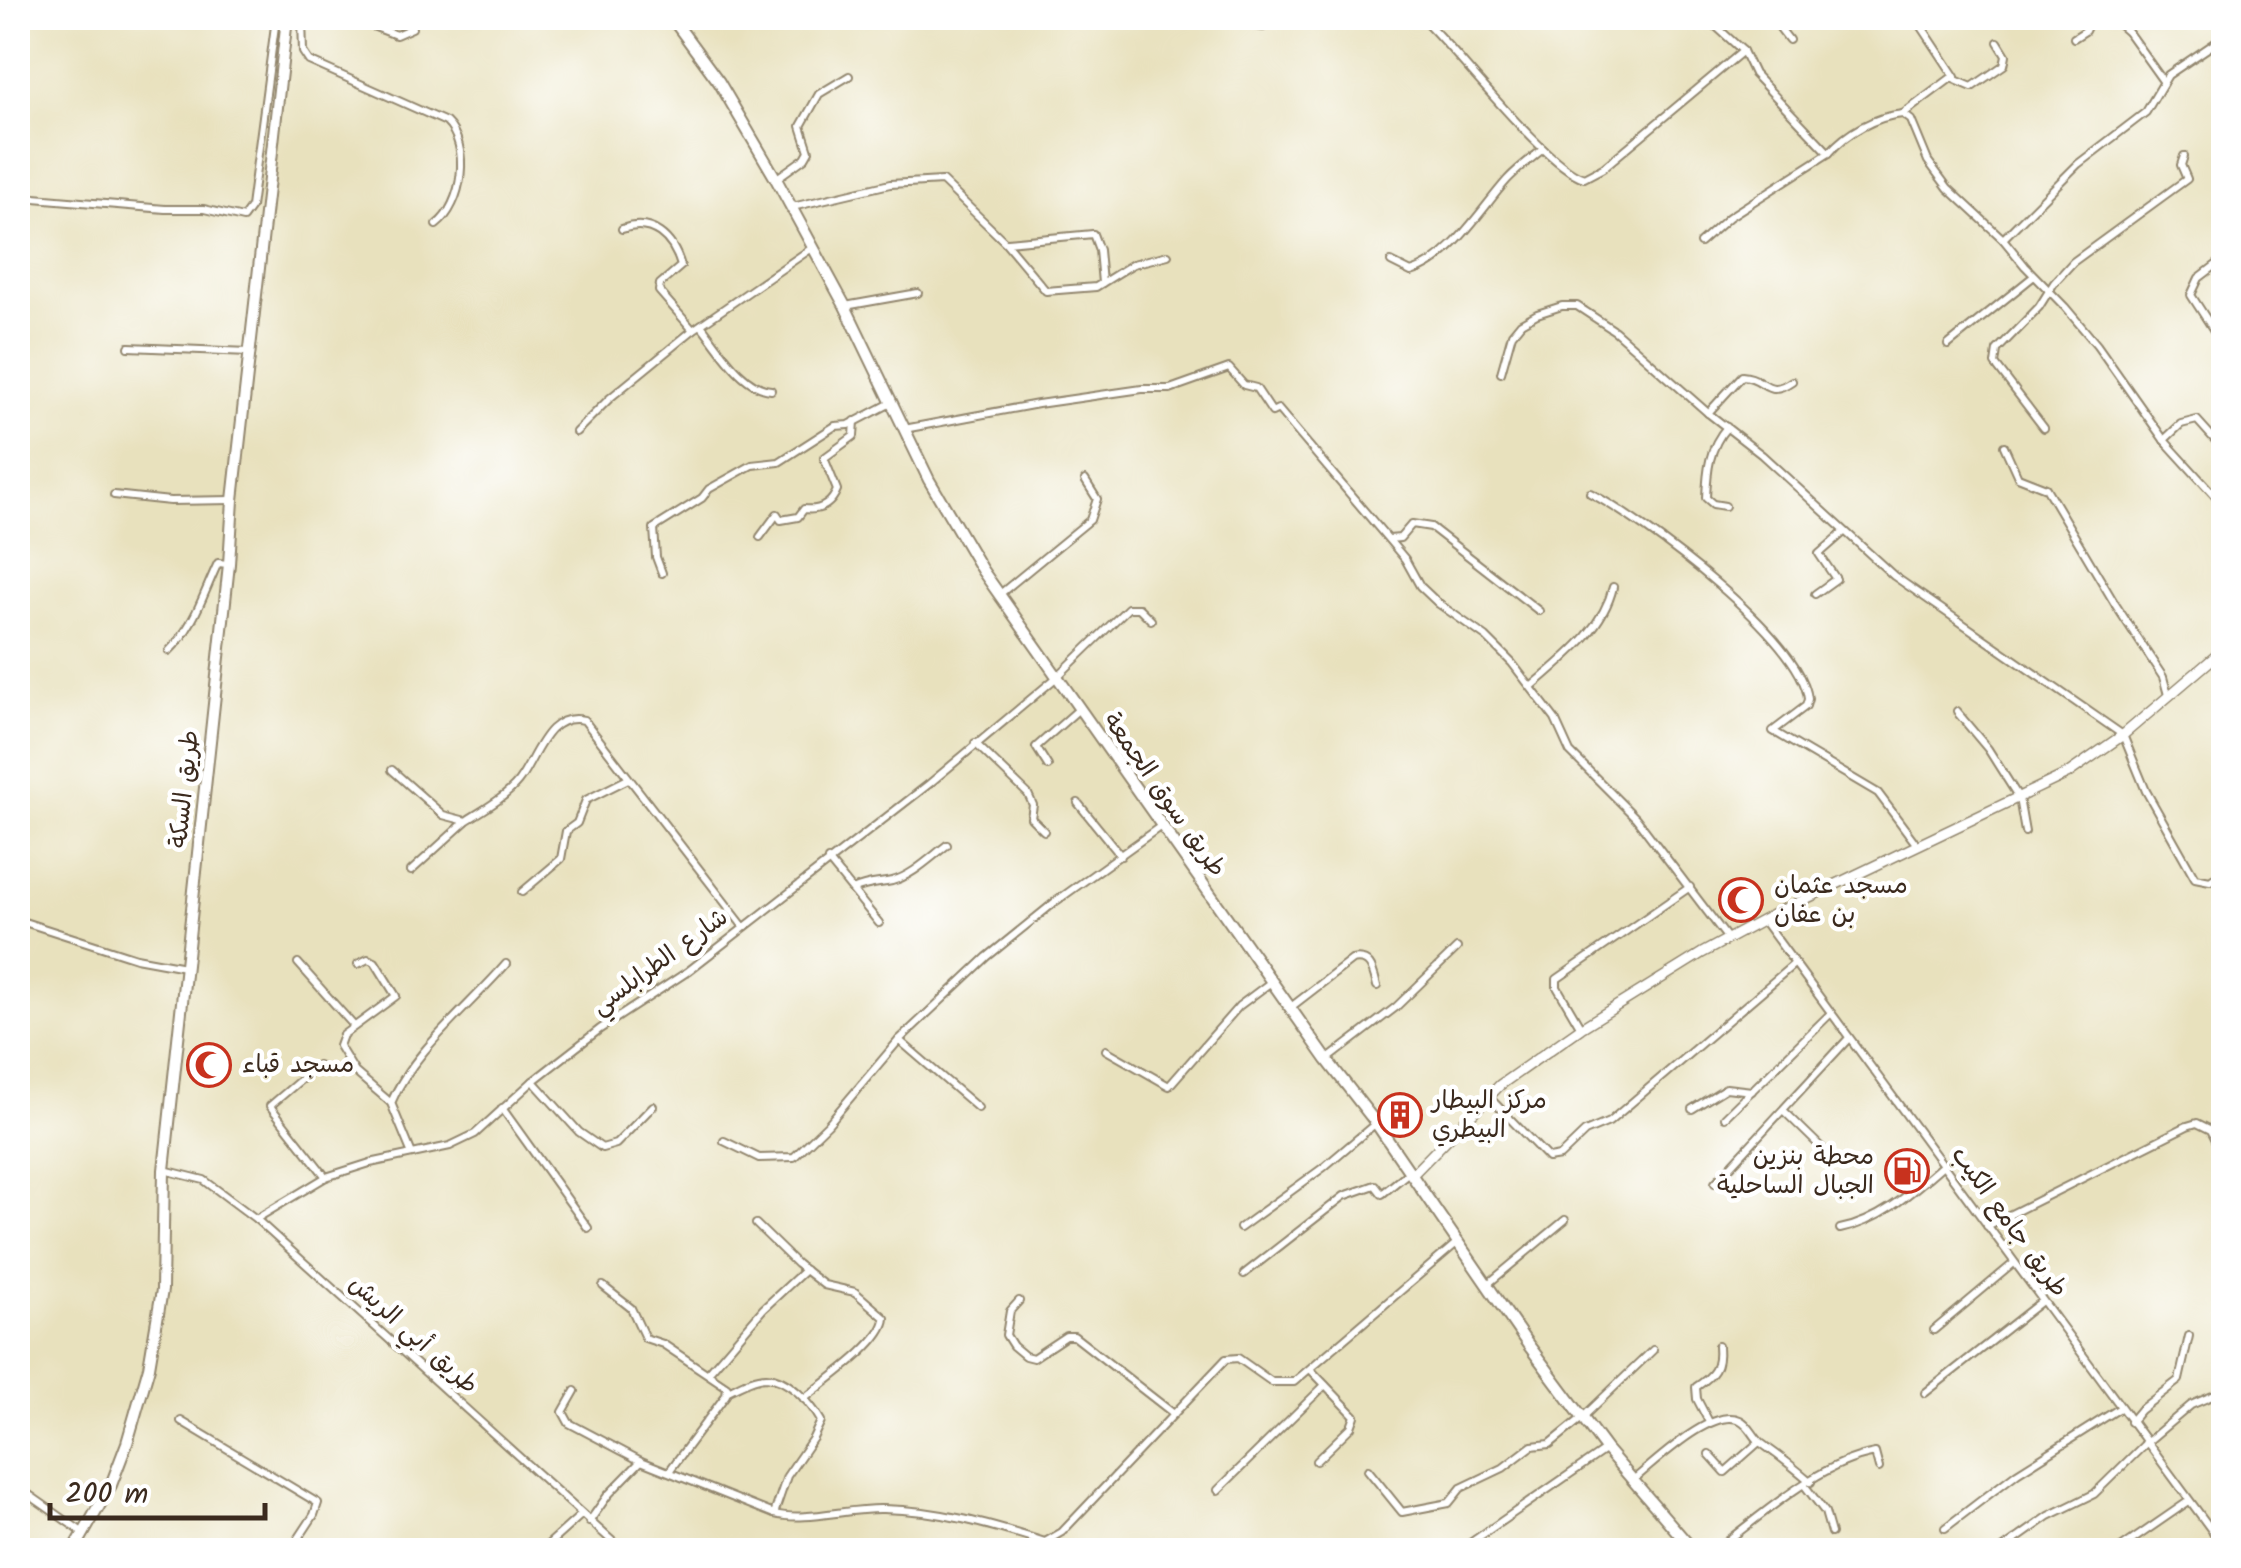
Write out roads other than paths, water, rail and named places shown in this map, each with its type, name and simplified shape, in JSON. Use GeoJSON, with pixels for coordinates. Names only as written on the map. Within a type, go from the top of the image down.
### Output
{"type":"FeatureCollection","features":[{"type":"Feature","properties":{"kind":"main road","name":"طريق السكة"},"geometry":{"type":"LineString","coordinates":[[74,1550],[112,1485],[149,1366],[162,1290],[164,1170],[287,18]]}},
{"type":"Feature","properties":{"kind":"main road","name":"طريق سوق الجمعة"},"geometry":{"type":"LineString","coordinates":[[672,18],[719,82],[776,178],[845,306],[929,480],[1000,594],[1290,1008],[1489,1283],[1527,1343],[1606,1450],[1693,1550]]}},
{"type":"Feature","properties":{"kind":"main road"},"geometry":{"type":"LineString","coordinates":[[1410,1174],[1488,1096],[1581,1028],[1763,920],[2067,774],[2123,735],[2224,649]]}},
{"type":"Feature","properties":{"kind":"street"},"geometry":{"type":"LineString","coordinates":[[18,214],[20,196],[204,210],[243,218],[252,207],[276,18]]}},
{"type":"Feature","properties":{"kind":"street"},"geometry":{"type":"LineString","coordinates":[[302,18],[303,52],[309,61],[446,122],[454,130],[463,152],[459,178],[449,212],[436,225]]}},
{"type":"Feature","properties":{"kind":"street"},"geometry":{"type":"LineString","coordinates":[[352,18],[396,35],[412,28]]}},
{"type":"Feature","properties":{"kind":"street"},"geometry":{"type":"LineString","coordinates":[[1246,18],[1251,25],[1263,27],[1281,18]]}},
{"type":"Feature","properties":{"kind":"street"},"geometry":{"type":"LineString","coordinates":[[1422,18],[1543,148],[1579,178],[1590,176],[1743,51]]}},
{"type":"Feature","properties":{"kind":"street"},"geometry":{"type":"LineString","coordinates":[[1706,18],[1743,51],[1754,74],[1829,153]]}},
{"type":"Feature","properties":{"kind":"street"},"geometry":{"type":"LineString","coordinates":[[1772,18],[1789,40]]}},
{"type":"Feature","properties":{"kind":"street"},"geometry":{"type":"LineString","coordinates":[[1919,18],[1955,77],[1967,87],[2004,65],[2007,58],[1998,42]]}},
{"type":"Feature","properties":{"kind":"street"},"geometry":{"type":"LineString","coordinates":[[2074,38],[2092,18]]}},
{"type":"Feature","properties":{"kind":"street"},"geometry":{"type":"LineString","coordinates":[[2112,18],[2128,32],[2163,81]]}},
{"type":"Feature","properties":{"kind":"street"},"geometry":{"type":"LineString","coordinates":[[2003,238],[2078,164],[2146,112],[2163,81],[2224,37]]}},
{"type":"Feature","properties":{"kind":"street"},"geometry":{"type":"LineString","coordinates":[[776,178],[805,158],[808,151],[800,126],[819,94],[849,76]]}},
{"type":"Feature","properties":{"kind":"street"},"geometry":{"type":"LineString","coordinates":[[1700,243],[1730,216],[1829,153],[1840,140],[1891,115],[1903,114],[1955,77]]}},
{"type":"Feature","properties":{"kind":"street"},"geometry":{"type":"LineString","coordinates":[[1903,114],[1912,120],[1928,161],[1948,188],[2003,238],[2097,345],[2164,440],[2224,506]]}},
{"type":"Feature","properties":{"kind":"street"},"geometry":{"type":"LineString","coordinates":[[1391,262],[1411,272],[1436,258],[1463,233],[1509,178],[1543,148]]}},
{"type":"Feature","properties":{"kind":"street"},"geometry":{"type":"LineString","coordinates":[[2044,428],[1994,359],[1996,350],[2050,293],[2073,262],[2186,180],[2188,175],[2180,162],[2184,156]]}},
{"type":"Feature","properties":{"kind":"street"},"geometry":{"type":"LineString","coordinates":[[791,207],[890,184],[933,179],[948,186],[1006,242],[1046,290],[1086,290],[1133,264],[1168,255]]}},
{"type":"Feature","properties":{"kind":"street"},"geometry":{"type":"LineString","coordinates":[[622,229],[637,224],[651,226],[669,242],[681,264],[660,284],[659,292],[744,376],[758,387],[771,390]]}},
{"type":"Feature","properties":{"kind":"street"},"geometry":{"type":"LineString","coordinates":[[1006,242],[1092,234],[1100,250],[1102,282]]}},
{"type":"Feature","properties":{"kind":"street"},"geometry":{"type":"LineString","coordinates":[[576,432],[610,398],[697,328],[813,247]]}},
{"type":"Feature","properties":{"kind":"street"},"geometry":{"type":"LineString","coordinates":[[2224,259],[2199,278],[2190,295],[2224,346]]}},
{"type":"Feature","properties":{"kind":"street"},"geometry":{"type":"LineString","coordinates":[[1948,345],[2034,276]]}},
{"type":"Feature","properties":{"kind":"street"},"geometry":{"type":"LineString","coordinates":[[845,306],[918,292]]}},
{"type":"Feature","properties":{"kind":"street"},"geometry":{"type":"LineString","coordinates":[[1501,373],[1512,334],[1521,323],[1562,306],[1578,306],[1642,352],[1894,576],[2123,735],[2146,791],[2196,878],[2210,882],[2224,871]]}},
{"type":"Feature","properties":{"kind":"street"},"geometry":{"type":"LineString","coordinates":[[130,347],[250,352]]}},
{"type":"Feature","properties":{"kind":"street"},"geometry":{"type":"LineString","coordinates":[[904,428],[1038,404],[1170,389],[1229,368],[1244,385],[1256,388],[1272,412],[1278,409],[1409,565],[1420,586],[1495,644],[1556,719],[1570,752],[1636,818],[1728,939]]}},
{"type":"Feature","properties":{"kind":"street"},"geometry":{"type":"LineString","coordinates":[[1708,414],[1742,376],[1772,389],[1792,381]]}},
{"type":"Feature","properties":{"kind":"street"},"geometry":{"type":"LineString","coordinates":[[662,573],[656,557],[654,528],[702,498],[709,489],[752,465],[779,462],[835,426],[845,426],[892,403]]}},
{"type":"Feature","properties":{"kind":"street"},"geometry":{"type":"LineString","coordinates":[[2164,440],[2181,424],[2197,420],[2224,450]]}},
{"type":"Feature","properties":{"kind":"street"},"geometry":{"type":"LineString","coordinates":[[760,537],[778,514],[781,520],[798,517],[804,509],[816,510],[832,501],[837,490],[824,458],[854,436],[855,421]]}},
{"type":"Feature","properties":{"kind":"street"},"geometry":{"type":"LineString","coordinates":[[1726,506],[1706,498],[1706,484],[1709,460],[1718,437],[1728,427]]}},
{"type":"Feature","properties":{"kind":"street"},"geometry":{"type":"LineString","coordinates":[[2004,446],[2018,477],[2046,488],[2164,677],[2168,695]]}},
{"type":"Feature","properties":{"kind":"street"},"geometry":{"type":"LineString","coordinates":[[1000,594],[1090,520],[1097,499],[1085,480]]}},
{"type":"Feature","properties":{"kind":"street"},"geometry":{"type":"LineString","coordinates":[[1590,494],[1619,508],[1686,556],[1752,616],[1791,658],[1808,699],[1806,706],[1773,731],[1878,792],[1917,845]]}},
{"type":"Feature","properties":{"kind":"street"},"geometry":{"type":"LineString","coordinates":[[114,495],[170,501],[233,500]]}},
{"type":"Feature","properties":{"kind":"street"},"geometry":{"type":"LineString","coordinates":[[1388,540],[1400,538],[1412,524],[1430,527],[1539,611]]}},
{"type":"Feature","properties":{"kind":"street"},"geometry":{"type":"LineString","coordinates":[[1816,594],[1836,578],[1819,554],[1844,532]]}},
{"type":"Feature","properties":{"kind":"street"},"geometry":{"type":"LineString","coordinates":[[170,651],[192,625],[218,563],[229,564]]}},
{"type":"Feature","properties":{"kind":"street"},"geometry":{"type":"LineString","coordinates":[[1531,687],[1584,638],[1603,615],[1614,587]]}},
{"type":"Feature","properties":{"kind":"street","name":"شارع الطرابلسي"},"geometry":{"type":"LineString","coordinates":[[256,1219],[326,1176],[450,1146],[476,1134],[533,1081],[600,1029],[687,972],[928,784],[1057,677],[1128,608],[1140,608],[1151,620]]}},
{"type":"Feature","properties":{"kind":"street"},"geometry":{"type":"LineString","coordinates":[[1048,766],[1036,747],[1079,708]]}},
{"type":"Feature","properties":{"kind":"street"},"geometry":{"type":"LineString","coordinates":[[1957,712],[1981,740],[2019,798],[2025,832]]}},
{"type":"Feature","properties":{"kind":"street"},"geometry":{"type":"LineString","coordinates":[[412,871],[466,821],[516,784],[544,738],[567,719],[584,720],[743,926]]}},
{"type":"Feature","properties":{"kind":"street"},"geometry":{"type":"LineString","coordinates":[[975,742],[1028,794],[1033,805],[1031,818],[1044,830]]}},
{"type":"Feature","properties":{"kind":"street"},"geometry":{"type":"LineString","coordinates":[[392,770],[442,815],[466,821]]}},
{"type":"Feature","properties":{"kind":"street"},"geometry":{"type":"LineString","coordinates":[[522,892],[561,859],[566,831],[577,823],[586,800],[628,780]]}},
{"type":"Feature","properties":{"kind":"street"},"geometry":{"type":"LineString","coordinates":[[1078,803],[1121,856]]}},
{"type":"Feature","properties":{"kind":"street"},"geometry":{"type":"LineString","coordinates":[[724,1141],[759,1158],[794,1157],[828,1124],[899,1040],[1008,939],[1162,826]]}},
{"type":"Feature","properties":{"kind":"street"},"geometry":{"type":"LineString","coordinates":[[852,890],[868,882],[892,881],[906,875],[947,845]]}},
{"type":"Feature","properties":{"kind":"street"},"geometry":{"type":"LineString","coordinates":[[828,860],[878,923]]}},
{"type":"Feature","properties":{"kind":"street"},"geometry":{"type":"LineString","coordinates":[[1581,1028],[1557,987],[1557,979],[1690,887]]}},
{"type":"Feature","properties":{"kind":"street"},"geometry":{"type":"LineString","coordinates":[[18,920],[136,958],[186,968]]}},
{"type":"Feature","properties":{"kind":"street","name":"طريق جامع الكيب"},"geometry":{"type":"LineString","coordinates":[[1763,920],[2224,1547]]}},
{"type":"Feature","properties":{"kind":"street"},"geometry":{"type":"LineString","coordinates":[[1327,1060],[1396,1007],[1458,948]]}},
{"type":"Feature","properties":{"kind":"street"},"geometry":{"type":"LineString","coordinates":[[358,964],[368,959],[376,962],[396,996],[354,1026],[339,1046],[355,1072],[392,1103],[412,1154]]}},
{"type":"Feature","properties":{"kind":"street"},"geometry":{"type":"LineString","coordinates":[[1290,1008],[1352,960],[1370,963],[1377,986]]}},
{"type":"Feature","properties":{"kind":"street"},"geometry":{"type":"LineString","coordinates":[[298,963],[354,1026]]}},
{"type":"Feature","properties":{"kind":"street"},"geometry":{"type":"LineString","coordinates":[[392,1103],[398,1088],[431,1044],[506,964]]}},
{"type":"Feature","properties":{"kind":"street"},"geometry":{"type":"LineString","coordinates":[[1488,1096],[1540,1151],[1554,1159],[1585,1132],[1609,1122],[1794,964]]}},
{"type":"Feature","properties":{"kind":"street"},"geometry":{"type":"LineString","coordinates":[[1106,1050],[1170,1086],[1239,1006],[1272,982]]}},
{"type":"Feature","properties":{"kind":"street"},"geometry":{"type":"LineString","coordinates":[[1725,1117],[1831,1013]]}},
{"type":"Feature","properties":{"kind":"street"},"geometry":{"type":"LineString","coordinates":[[1714,1183],[1849,1038]]}},
{"type":"Feature","properties":{"kind":"street"},"geometry":{"type":"LineString","coordinates":[[899,1040],[978,1108]]}},
{"type":"Feature","properties":{"kind":"street"},"geometry":{"type":"LineString","coordinates":[[318,1065],[273,1103],[270,1110],[326,1176]]}},
{"type":"Feature","properties":{"kind":"street"},"geometry":{"type":"LineString","coordinates":[[533,1081],[579,1132],[602,1148],[616,1144],[653,1106]]}},
{"type":"Feature","properties":{"kind":"street"},"geometry":{"type":"LineString","coordinates":[[1692,1109],[1726,1088],[1740,1087],[1753,1092]]}},
{"type":"Feature","properties":{"kind":"street"},"geometry":{"type":"LineString","coordinates":[[502,1108],[588,1228]]}},
{"type":"Feature","properties":{"kind":"street"},"geometry":{"type":"LineString","coordinates":[[1783,1110],[1827,1153]]}},
{"type":"Feature","properties":{"kind":"street"},"geometry":{"type":"LineString","coordinates":[[1240,1228],[1324,1168],[1376,1123]]}},
{"type":"Feature","properties":{"kind":"street"},"geometry":{"type":"LineString","coordinates":[[1987,1226],[2198,1123],[2211,1130],[2224,1156]]}},
{"type":"Feature","properties":{"kind":"street"},"geometry":{"type":"LineString","coordinates":[[1840,1229],[1855,1226],[1888,1208],[1943,1165]]}},
{"type":"Feature","properties":{"kind":"street","name":"طريق أبي الريش"},"geometry":{"type":"LineString","coordinates":[[164,1170],[184,1172],[209,1183],[256,1219],[622,1550]]}},
{"type":"Feature","properties":{"kind":"street"},"geometry":{"type":"LineString","coordinates":[[1244,1274],[1344,1196],[1375,1185],[1382,1194],[1410,1174]]}},
{"type":"Feature","properties":{"kind":"street"},"geometry":{"type":"LineString","coordinates":[[1489,1283],[1565,1220]]}},
{"type":"Feature","properties":{"kind":"street"},"geometry":{"type":"LineString","coordinates":[[756,1224],[824,1285],[864,1298],[882,1314],[886,1324],[860,1352],[804,1399]]}},
{"type":"Feature","properties":{"kind":"street"},"geometry":{"type":"LineString","coordinates":[[1045,1542],[1062,1532],[1219,1364],[1232,1356],[1280,1384],[1294,1382],[1459,1242]]}},
{"type":"Feature","properties":{"kind":"street"},"geometry":{"type":"LineString","coordinates":[[1934,1330],[2014,1262]]}},
{"type":"Feature","properties":{"kind":"street"},"geometry":{"type":"LineString","coordinates":[[708,1372],[805,1270]]}},
{"type":"Feature","properties":{"kind":"street"},"geometry":{"type":"LineString","coordinates":[[603,1286],[631,1308],[645,1338],[708,1372],[723,1382],[728,1391]]}},
{"type":"Feature","properties":{"kind":"street"},"geometry":{"type":"LineString","coordinates":[[1018,1301],[1010,1312],[1006,1334],[1025,1356],[1033,1358],[1066,1336],[1074,1336],[1174,1414]]}},
{"type":"Feature","properties":{"kind":"street"},"geometry":{"type":"LineString","coordinates":[[1925,1393],[2042,1301]]}},
{"type":"Feature","properties":{"kind":"street"},"geometry":{"type":"LineString","coordinates":[[2130,1422],[2179,1380],[2189,1336]]}},
{"type":"Feature","properties":{"kind":"street"},"geometry":{"type":"LineString","coordinates":[[1709,1422],[1697,1399],[1696,1387],[1717,1371],[1718,1346]]}},
{"type":"Feature","properties":{"kind":"street"},"geometry":{"type":"LineString","coordinates":[[1368,1470],[1402,1512],[1449,1502],[1461,1488],[1503,1468],[1532,1446],[1550,1444],[1653,1350]]}},
{"type":"Feature","properties":{"kind":"street"},"geometry":{"type":"LineString","coordinates":[[1310,1370],[1355,1416],[1351,1427],[1316,1461]]}},
{"type":"Feature","properties":{"kind":"street"},"geometry":{"type":"LineString","coordinates":[[670,1470],[728,1391],[766,1377],[784,1382],[818,1414],[820,1426],[786,1476],[774,1514]]}},
{"type":"Feature","properties":{"kind":"street"},"geometry":{"type":"LineString","coordinates":[[1218,1490],[1325,1386]]}},
{"type":"Feature","properties":{"kind":"street"},"geometry":{"type":"LineString","coordinates":[[2002,1550],[2049,1516],[2094,1494],[2191,1406],[2224,1391]]}},
{"type":"Feature","properties":{"kind":"street"},"geometry":{"type":"LineString","coordinates":[[575,1392],[562,1412],[564,1418],[641,1460],[774,1514],[793,1518],[846,1509],[930,1512],[969,1518],[1045,1542],[1050,1550]]}},
{"type":"Feature","properties":{"kind":"street"},"geometry":{"type":"LineString","coordinates":[[1945,1528],[2017,1474],[2120,1408]]}},
{"type":"Feature","properties":{"kind":"street"},"geometry":{"type":"LineString","coordinates":[[1633,1480],[1709,1422],[1736,1418],[1808,1484],[1825,1512],[1831,1534]]}},
{"type":"Feature","properties":{"kind":"street"},"geometry":{"type":"LineString","coordinates":[[181,1421],[318,1503],[314,1516],[290,1550]]}},
{"type":"Feature","properties":{"kind":"street"},"geometry":{"type":"LineString","coordinates":[[1709,1454],[1724,1472],[1760,1442]]}},
{"type":"Feature","properties":{"kind":"street"},"geometry":{"type":"LineString","coordinates":[[1460,1550],[1606,1450]]}},
{"type":"Feature","properties":{"kind":"street"},"geometry":{"type":"LineString","coordinates":[[1715,1550],[1808,1484],[1860,1456],[1875,1453],[1879,1468]]}},
{"type":"Feature","properties":{"kind":"street"},"geometry":{"type":"LineString","coordinates":[[589,1522],[641,1460]]}},
{"type":"Feature","properties":{"kind":"street"},"geometry":{"type":"LineString","coordinates":[[18,1487],[85,1534]]}},
{"type":"Feature","properties":{"kind":"street"},"geometry":{"type":"LineString","coordinates":[[2118,1550],[2190,1501]]}},
{"type":"Feature","properties":{"kind":"street"},"geometry":{"type":"LineString","coordinates":[[542,1550],[582,1514]]}},
{"type":"Feature","properties":{"kind":"street"},"geometry":{"type":"LineString","coordinates":[[2213,1533],[2224,1515]]}},
{"type":"Feature","properties":{"kind":"place","name":"مسجد عثمان بن عفان"},"geometry":{"type":"Point","coordinates":[1741,900]}},
{"type":"Feature","properties":{"kind":"place","name":"مسجد قباء"},"geometry":{"type":"Point","coordinates":[209,1065]}},
{"type":"Feature","properties":{"kind":"place","name":"مركز البيطار البيطري"},"geometry":{"type":"Point","coordinates":[1400,1115]}},
{"type":"Feature","properties":{"kind":"place","name":"محطة بنزين الجبال الساحلية"},"geometry":{"type":"Point","coordinates":[1907,1171]}}]}
